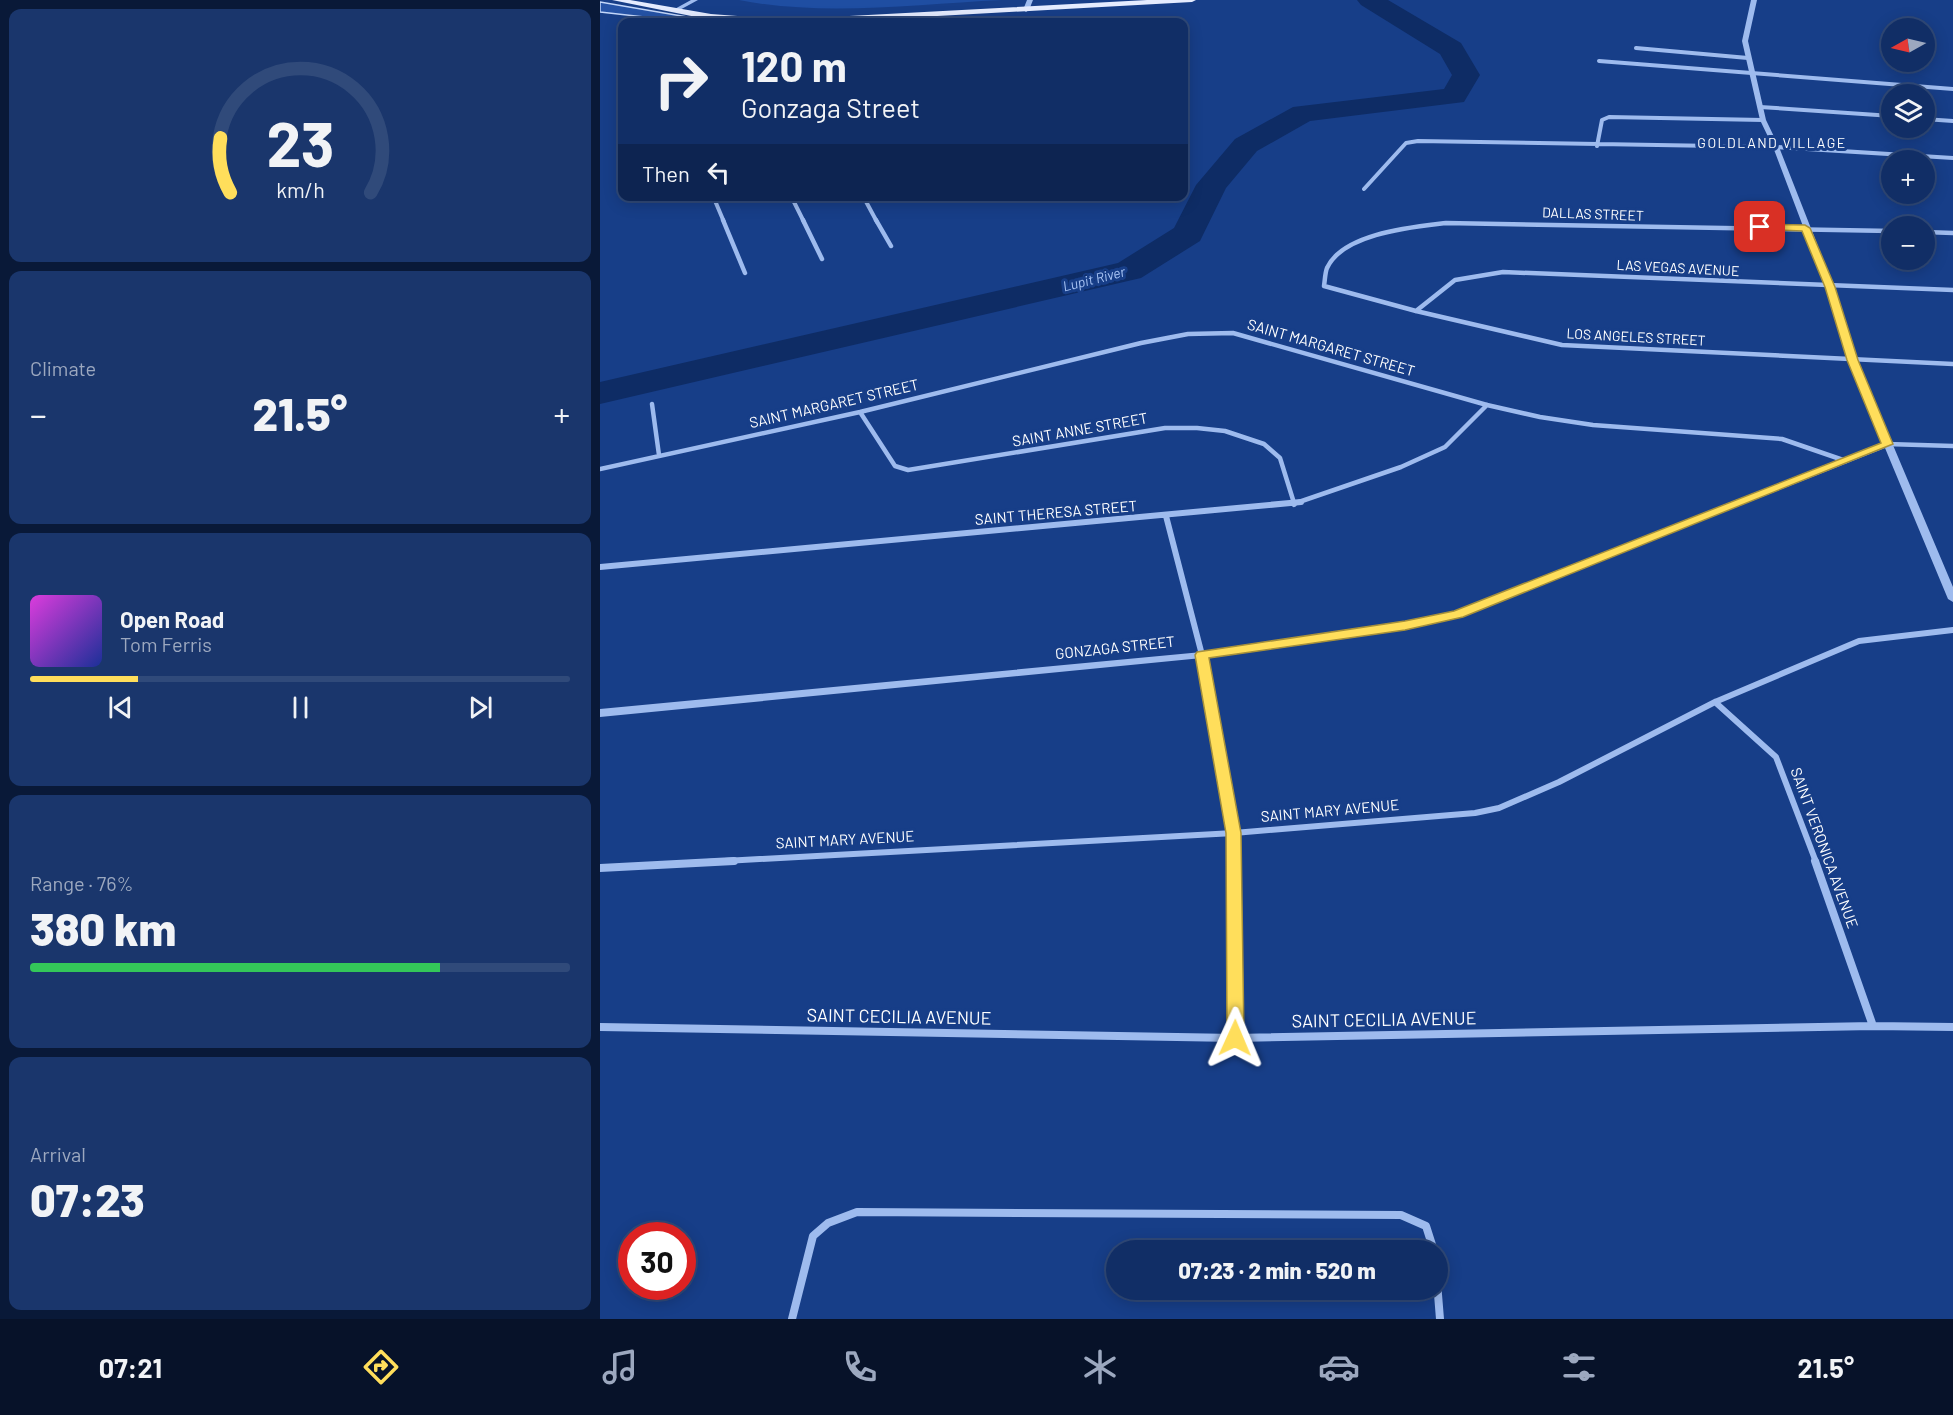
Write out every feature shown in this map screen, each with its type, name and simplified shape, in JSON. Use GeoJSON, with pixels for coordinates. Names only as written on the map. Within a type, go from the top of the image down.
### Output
{"type":"FeatureCollection","features":[{"type":"Feature","properties":{"kind":"main road"},"geometry":{"type":"LineString","coordinates":[[616,0],[674,11],[739,18]]}},
{"type":"Feature","properties":{"kind":"main road"},"geometry":{"type":"LineString","coordinates":[[871,18],[1192,0]]}},
{"type":"Feature","properties":{"kind":"street"},"geometry":{"type":"LineString","coordinates":[[674,11],[695,0]]}},
{"type":"Feature","properties":{"kind":"street"},"geometry":{"type":"LineString","coordinates":[[1026,10],[1030,0]]}},
{"type":"Feature","properties":{"kind":"street"},"geometry":{"type":"LineString","coordinates":[[1754,0],[1745,41],[1763,120],[1776,147],[1805,228],[1830,287],[1853,360],[1953,599]]}},
{"type":"Feature","properties":{"kind":"street"},"geometry":{"type":"LineString","coordinates":[[1636,48],[1748,58]]}},
{"type":"Feature","properties":{"kind":"street"},"geometry":{"type":"LineString","coordinates":[[1599,61],[1751,71],[1953,89]]}},
{"type":"Feature","properties":{"kind":"street"},"geometry":{"type":"LineString","coordinates":[[1760,107],[1881,115]]}},
{"type":"Feature","properties":{"kind":"street"},"geometry":{"type":"LineString","coordinates":[[1597,146],[1602,120],[1609,117],[1763,120]]}},
{"type":"Feature","properties":{"kind":"street"},"geometry":{"type":"LineString","coordinates":[[1935,120],[1953,121]]}},
{"type":"Feature","properties":{"kind":"street"},"geometry":{"type":"LineString","coordinates":[[1364,189],[1406,143],[1418,141],[1597,146],[1776,147],[1953,158]]}},
{"type":"Feature","properties":{"kind":"street"},"geometry":{"type":"LineString","coordinates":[[715,201],[745,273]]}},
{"type":"Feature","properties":{"kind":"street"},"geometry":{"type":"LineString","coordinates":[[793,201],[822,259]]}},
{"type":"Feature","properties":{"kind":"street"},"geometry":{"type":"LineString","coordinates":[[865,201],[891,246]]}},
{"type":"Feature","properties":{"kind":"street","name":"DALLAS STREET"},"geometry":{"type":"LineString","coordinates":[[1324,286],[1323,273],[1327,263],[1354,245],[1364,239],[1416,225],[1514,221],[1881,231]]}},
{"type":"Feature","properties":{"kind":"street"},"geometry":{"type":"LineString","coordinates":[[1935,232],[1953,233]]}},
{"type":"Feature","properties":{"kind":"street","name":"LAS VEGAS AVENUE"},"geometry":{"type":"LineString","coordinates":[[1416,311],[1446,283],[1462,275],[1503,272],[1953,291]]}},
{"type":"Feature","properties":{"kind":"street","name":"LOS ANGELES STREET"},"geometry":{"type":"LineString","coordinates":[[1324,286],[1416,311],[1562,345],[1953,364]]}},
{"type":"Feature","properties":{"kind":"street","name":"SAINT MARGARET STREET"},"geometry":{"type":"LineString","coordinates":[[600,469],[860,412],[1141,344],[1200,334],[1233,333],[1487,405],[1593,425],[1782,440],[1846,461]]}},
{"type":"Feature","properties":{"kind":"street"},"geometry":{"type":"LineString","coordinates":[[652,404],[659,455]]}},
{"type":"Feature","properties":{"kind":"street","name":"SAINT THERESA STREET"},"geometry":{"type":"LineString","coordinates":[[600,567],[1294,504],[1401,466],[1445,447],[1487,405]]}},
{"type":"Feature","properties":{"kind":"street","name":"SAINT ANNE STREET"},"geometry":{"type":"LineString","coordinates":[[860,412],[895,466],[908,470],[1165,428],[1225,431],[1264,444],[1280,458],[1294,504]]}},
{"type":"Feature","properties":{"kind":"street"},"geometry":{"type":"LineString","coordinates":[[1887,444],[1953,446]]}},
{"type":"Feature","properties":{"kind":"street","name":"GONZAGA STREET"},"geometry":{"type":"LineString","coordinates":[[600,713],[1202,655],[1405,626],[1458,614],[1887,444]]}},
{"type":"Feature","properties":{"kind":"street"},"geometry":{"type":"LineString","coordinates":[[1166,516],[1202,655],[1233,833],[1235,1038]]}},
{"type":"Feature","properties":{"kind":"street","name":"SAINT MARY AVENUE"},"geometry":{"type":"LineString","coordinates":[[600,868],[1233,833],[1475,813],[1499,808],[1559,782],[1715,702],[1859,641],[1953,630]]}},
{"type":"Feature","properties":{"kind":"street","name":"SAINT VERONICA AVENUE"},"geometry":{"type":"LineString","coordinates":[[1715,702],[1776,757],[1795,803],[1873,1026]]}},
{"type":"Feature","properties":{"kind":"street","name":"SAINT CECILIA AVENUE"},"geometry":{"type":"LineString","coordinates":[[600,1028],[1235,1038],[1873,1026],[1953,1027]]}},
{"type":"Feature","properties":{"kind":"street"},"geometry":{"type":"LineString","coordinates":[[792,1319],[813,1236],[828,1222],[857,1212],[1401,1215],[1426,1226],[1430,1240]]}},
{"type":"Feature","properties":{"kind":"street"},"geometry":{"type":"LineString","coordinates":[[1438,1300],[1440,1319]]}},
{"type":"Feature","properties":{"kind":"shaded area"},"geometry":{"type":"Polygon","coordinates":[[[739,0],[1002,0],[837,9],[771,5],[739,0]]]}},
{"type":"Feature","properties":{"kind":"building"},"geometry":{"type":"Polygon","coordinates":[[[600,2],[693,18],[653,18],[600,12],[600,2]]]}},
{"type":"Feature","properties":{"kind":"waterway","name":"Lupit River"},"geometry":{"type":"LineString","coordinates":[[600,393],[1129,271],[1188,234],[1212,185],[1246,145],[1303,113],[1454,96],[1466,75],[1451,49],[1370,0]]}},
{"type":"Feature","properties":{"kind":"district","name":"GOLDLAND VILLAGE"},"geometry":{"type":"Point","coordinates":[1772,143]}},
{"type":"Feature","properties":{"kind":"route"},"geometry":{"type":"LineString","coordinates":[[1235,1038],[1233,833],[1202,655],[1405,626],[1458,614],[1887,444],[1853,360],[1830,287],[1805,228],[1760,227]]}}]}
